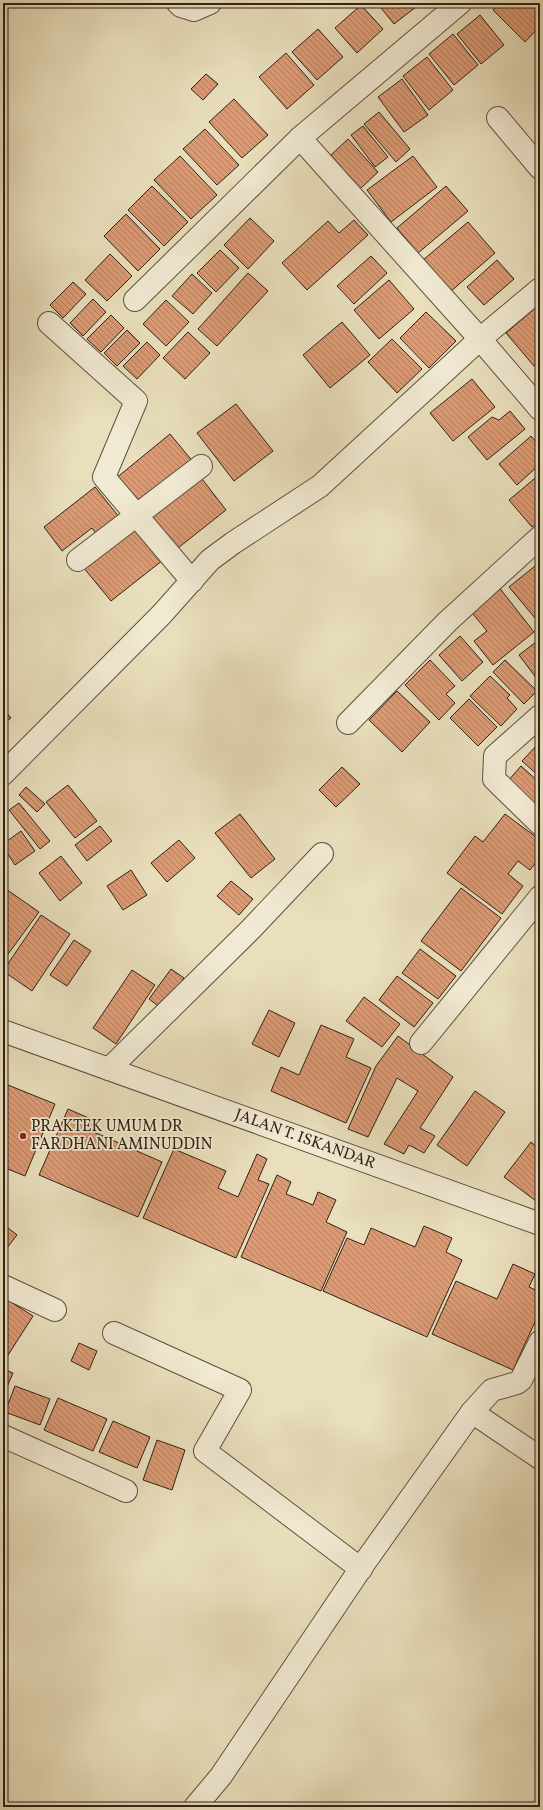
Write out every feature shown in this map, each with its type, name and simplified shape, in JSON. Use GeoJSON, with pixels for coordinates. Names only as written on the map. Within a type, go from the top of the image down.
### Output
{"type":"FeatureCollection","features":[{"type":"Feature","properties":{"kind":"street"},"geometry":{"type":"LineString","coordinates":[[178,3],[181,6],[194,10],[210,3]]}},
{"type":"Feature","properties":{"kind":"street"},"geometry":{"type":"LineString","coordinates":[[135,300],[300,138],[460,3]]}},
{"type":"Feature","properties":{"kind":"street"},"geometry":{"type":"LineString","coordinates":[[498,118],[540,168]]}},
{"type":"Feature","properties":{"kind":"street"},"geometry":{"type":"LineString","coordinates":[[300,138],[480,339],[540,410]]}},
{"type":"Feature","properties":{"kind":"street"},"geometry":{"type":"LineString","coordinates":[[3,774],[162,614],[210,560],[233,543],[320,486],[480,339],[540,289]]}},
{"type":"Feature","properties":{"kind":"street"},"geometry":{"type":"LineString","coordinates":[[49,323],[136,401],[104,477],[192,580]]}},
{"type":"Feature","properties":{"kind":"street"},"geometry":{"type":"LineString","coordinates":[[78,560],[201,466]]}},
{"type":"Feature","properties":{"kind":"street"},"geometry":{"type":"LineString","coordinates":[[348,723],[448,621],[540,537]]}},
{"type":"Feature","properties":{"kind":"street"},"geometry":{"type":"LineString","coordinates":[[540,716],[495,756],[494,778],[540,824]]}},
{"type":"Feature","properties":{"kind":"street"},"geometry":{"type":"LineString","coordinates":[[109,1069],[252,929],[322,854]]}},
{"type":"Feature","properties":{"kind":"street"},"geometry":{"type":"LineString","coordinates":[[421,1043],[540,897]]}},
{"type":"Feature","properties":{"kind":"street","name":"JALAN T. ISKANDAR"},"geometry":{"type":"LineString","coordinates":[[3,1031],[540,1224]]}},
{"type":"Feature","properties":{"kind":"street"},"geometry":{"type":"LineString","coordinates":[[3,1286],[55,1310]]}},
{"type":"Feature","properties":{"kind":"street"},"geometry":{"type":"LineString","coordinates":[[114,1333],[240,1390],[205,1451],[361,1569]]}},
{"type":"Feature","properties":{"kind":"street"},"geometry":{"type":"LineString","coordinates":[[194,1807],[221,1776],[361,1569],[472,1412],[492,1390],[517,1383],[521,1380],[540,1342]]}},
{"type":"Feature","properties":{"kind":"street"},"geometry":{"type":"LineString","coordinates":[[472,1412],[540,1458]]}},
{"type":"Feature","properties":{"kind":"street"},"geometry":{"type":"LineString","coordinates":[[3,1436],[126,1491]]}},
{"type":"Feature","properties":{"kind":"building"},"geometry":{"type":"Polygon","coordinates":[[[377,3],[413,3],[416,7],[394,24],[377,3]]]}},
{"type":"Feature","properties":{"kind":"building"},"geometry":{"type":"Polygon","coordinates":[[[500,3],[540,3],[540,26],[525,42],[493,10],[500,3]]]}},
{"type":"Feature","properties":{"kind":"building"},"geometry":{"type":"Polygon","coordinates":[[[361,5],[383,29],[357,53],[335,28],[361,5]]]}},
{"type":"Feature","properties":{"kind":"building"},"geometry":{"type":"Polygon","coordinates":[[[480,15],[504,45],[481,64],[457,34],[480,15]]]}},
{"type":"Feature","properties":{"kind":"building"},"geometry":{"type":"Polygon","coordinates":[[[318,29],[343,57],[317,80],[292,52],[318,29]]]}},
{"type":"Feature","properties":{"kind":"building"},"geometry":{"type":"Polygon","coordinates":[[[453,34],[478,65],[454,85],[429,54],[453,34]]]}},
{"type":"Feature","properties":{"kind":"building"},"geometry":{"type":"Polygon","coordinates":[[[286,53],[314,85],[287,109],[259,77],[286,53]]]}},
{"type":"Feature","properties":{"kind":"building"},"geometry":{"type":"Polygon","coordinates":[[[427,57],[453,90],[429,110],[403,76],[427,57]]]}},
{"type":"Feature","properties":{"kind":"building"},"geometry":{"type":"Polygon","coordinates":[[[206,74],[218,84],[203,100],[191,89],[206,74]]]}},
{"type":"Feature","properties":{"kind":"building"},"geometry":{"type":"Polygon","coordinates":[[[402,79],[428,115],[404,132],[378,97],[402,79]]]}},
{"type":"Feature","properties":{"kind":"building"},"geometry":{"type":"Polygon","coordinates":[[[234,99],[268,135],[242,158],[209,122],[234,99]]]}},
{"type":"Feature","properties":{"kind":"building"},"geometry":{"type":"Polygon","coordinates":[[[379,112],[410,149],[396,162],[364,124],[379,112]]]}},
{"type":"Feature","properties":{"kind":"building"},"geometry":{"type":"Polygon","coordinates":[[[363,126],[388,157],[375,167],[351,135],[363,126]]]}},
{"type":"Feature","properties":{"kind":"building"},"geometry":{"type":"Polygon","coordinates":[[[205,129],[239,165],[217,185],[183,149],[205,129]]]}},
{"type":"Feature","properties":{"kind":"building"},"geometry":{"type":"Polygon","coordinates":[[[348,139],[378,172],[360,189],[331,155],[348,139]]]}},
{"type":"Feature","properties":{"kind":"building"},"geometry":{"type":"Polygon","coordinates":[[[180,156],[217,195],[191,219],[154,180],[180,156]]]}},
{"type":"Feature","properties":{"kind":"building"},"geometry":{"type":"Polygon","coordinates":[[[413,156],[437,187],[391,222],[367,190],[413,156]]]}},
{"type":"Feature","properties":{"kind":"building"},"geometry":{"type":"Polygon","coordinates":[[[152,186],[188,222],[164,246],[128,210],[152,186]]]}},
{"type":"Feature","properties":{"kind":"building"},"geometry":{"type":"Polygon","coordinates":[[[446,186],[468,211],[418,253],[397,228],[446,186]]]}},
{"type":"Feature","properties":{"kind":"building"},"geometry":{"type":"Polygon","coordinates":[[[126,214],[160,249],[138,271],[104,236],[126,214]]]}},
{"type":"Feature","properties":{"kind":"building"},"geometry":{"type":"Polygon","coordinates":[[[250,218],[274,241],[248,269],[224,245],[250,218]]]}},
{"type":"Feature","properties":{"kind":"building"},"geometry":{"type":"Polygon","coordinates":[[[354,220],[368,235],[307,290],[282,263],[328,221],[339,233],[354,220]]]}},
{"type":"Feature","properties":{"kind":"building"},"geometry":{"type":"Polygon","coordinates":[[[468,222],[495,253],[450,292],[423,260],[468,222]]]}},
{"type":"Feature","properties":{"kind":"building"},"geometry":{"type":"Polygon","coordinates":[[[220,250],[239,268],[216,292],[197,273],[220,250]]]}},
{"type":"Feature","properties":{"kind":"building"},"geometry":{"type":"Polygon","coordinates":[[[110,254],[132,276],[107,301],[85,280],[110,254]]]}},
{"type":"Feature","properties":{"kind":"building"},"geometry":{"type":"Polygon","coordinates":[[[371,256],[387,273],[354,304],[337,286],[371,256]]]}},
{"type":"Feature","properties":{"kind":"building"},"geometry":{"type":"Polygon","coordinates":[[[497,260],[514,279],[484,305],[467,287],[497,260]]]}},
{"type":"Feature","properties":{"kind":"building"},"geometry":{"type":"Polygon","coordinates":[[[248,273],[268,291],[217,346],[198,329],[248,273]]]}},
{"type":"Feature","properties":{"kind":"building"},"geometry":{"type":"Polygon","coordinates":[[[192,274],[212,293],[193,314],[172,296],[192,274]]]}},
{"type":"Feature","properties":{"kind":"building"},"geometry":{"type":"Polygon","coordinates":[[[389,280],[414,309],[379,339],[354,310],[389,280]]]}},
{"type":"Feature","properties":{"kind":"building"},"geometry":{"type":"Polygon","coordinates":[[[73,282],[86,294],[63,318],[50,305],[73,282]]]}},
{"type":"Feature","properties":{"kind":"building"},"geometry":{"type":"Polygon","coordinates":[[[93,299],[106,312],[83,336],[70,323],[93,299]]]}},
{"type":"Feature","properties":{"kind":"building"},"geometry":{"type":"Polygon","coordinates":[[[166,300],[189,322],[166,346],[143,324],[166,300]]]}},
{"type":"Feature","properties":{"kind":"building"},"geometry":{"type":"Polygon","coordinates":[[[540,304],[540,360],[534,366],[506,333],[540,304]]]}},
{"type":"Feature","properties":{"kind":"building"},"geometry":{"type":"Polygon","coordinates":[[[426,312],[456,341],[429,368],[400,338],[426,312]]]}},
{"type":"Feature","properties":{"kind":"building"},"geometry":{"type":"Polygon","coordinates":[[[111,315],[124,328],[101,352],[87,339],[111,315]]]}},
{"type":"Feature","properties":{"kind":"building"},"geometry":{"type":"Polygon","coordinates":[[[342,322],[370,355],[330,388],[303,355],[342,322]]]}},
{"type":"Feature","properties":{"kind":"building"},"geometry":{"type":"Polygon","coordinates":[[[127,330],[140,343],[117,366],[104,353],[127,330]]]}},
{"type":"Feature","properties":{"kind":"building"},"geometry":{"type":"Polygon","coordinates":[[[188,332],[210,353],[185,379],[163,358],[188,332]]]}},
{"type":"Feature","properties":{"kind":"building"},"geometry":{"type":"Polygon","coordinates":[[[392,339],[422,369],[397,393],[368,362],[392,339]]]}},
{"type":"Feature","properties":{"kind":"building"},"geometry":{"type":"Polygon","coordinates":[[[147,342],[160,355],[137,379],[123,366],[147,342]]]}},
{"type":"Feature","properties":{"kind":"building"},"geometry":{"type":"Polygon","coordinates":[[[472,379],[495,407],[453,441],[430,413],[472,379]]]}},
{"type":"Feature","properties":{"kind":"building"},"geometry":{"type":"Polygon","coordinates":[[[236,404],[273,451],[234,481],[197,433],[236,404]]]}},
{"type":"Feature","properties":{"kind":"building"},"geometry":{"type":"Polygon","coordinates":[[[510,411],[525,429],[487,460],[468,437],[492,417],[499,420],[510,411]]]}},
{"type":"Feature","properties":{"kind":"building"},"geometry":{"type":"Polygon","coordinates":[[[170,434],[194,463],[138,508],[115,479],[170,434]]]}},
{"type":"Feature","properties":{"kind":"building"},"geometry":{"type":"Polygon","coordinates":[[[531,436],[540,447],[540,464],[517,485],[499,464],[531,436]]]}},
{"type":"Feature","properties":{"kind":"building"},"geometry":{"type":"Polygon","coordinates":[[[540,474],[540,521],[532,527],[509,500],[540,474]]]}},
{"type":"Feature","properties":{"kind":"building"},"geometry":{"type":"Polygon","coordinates":[[[199,475],[226,510],[173,552],[145,518],[199,475]]]}},
{"type":"Feature","properties":{"kind":"building"},"geometry":{"type":"Polygon","coordinates":[[[95,487],[120,518],[97,535],[92,528],[62,551],[44,527],[95,487]]]}},
{"type":"Feature","properties":{"kind":"building"},"geometry":{"type":"Polygon","coordinates":[[[136,526],[163,560],[111,601],[83,567],[136,526]]]}},
{"type":"Feature","properties":{"kind":"building"},"geometry":{"type":"Polygon","coordinates":[[[535,566],[540,572],[540,613],[535,618],[509,587],[535,566]]]}},
{"type":"Feature","properties":{"kind":"building"},"geometry":{"type":"Polygon","coordinates":[[[498,586],[534,632],[493,665],[474,641],[487,631],[469,609],[498,586]]]}},
{"type":"Feature","properties":{"kind":"building"},"geometry":{"type":"Polygon","coordinates":[[[460,636],[483,662],[462,681],[439,655],[460,636]]]}},
{"type":"Feature","properties":{"kind":"building"},"geometry":{"type":"Polygon","coordinates":[[[540,639],[540,677],[537,679],[519,655],[540,639]]]}},
{"type":"Feature","properties":{"kind":"building"},"geometry":{"type":"Polygon","coordinates":[[[430,660],[455,686],[446,694],[455,703],[439,720],[405,685],[430,660]]]}},
{"type":"Feature","properties":{"kind":"building"},"geometry":{"type":"Polygon","coordinates":[[[505,660],[537,691],[524,704],[493,672],[505,660]]]}},
{"type":"Feature","properties":{"kind":"building"},"geometry":{"type":"Polygon","coordinates":[[[490,676],[510,695],[507,698],[517,709],[501,726],[470,696],[490,676]]]}},
{"type":"Feature","properties":{"kind":"building"},"geometry":{"type":"Polygon","coordinates":[[[397,691],[430,722],[402,752],[369,720],[397,691]]]}},
{"type":"Feature","properties":{"kind":"building"},"geometry":{"type":"Polygon","coordinates":[[[469,699],[497,727],[478,746],[450,718],[469,699]]]}},
{"type":"Feature","properties":{"kind":"building"},"geometry":{"type":"Polygon","coordinates":[[[3,708],[11,718],[3,724],[3,708]]]}},
{"type":"Feature","properties":{"kind":"building"},"geometry":{"type":"Polygon","coordinates":[[[538,744],[540,746],[540,777],[522,761],[538,744]]]}},
{"type":"Feature","properties":{"kind":"building"},"geometry":{"type":"Polygon","coordinates":[[[521,766],[540,783],[540,811],[507,782],[521,766]]]}},
{"type":"Feature","properties":{"kind":"building"},"geometry":{"type":"Polygon","coordinates":[[[342,767],[360,784],[336,807],[319,790],[342,767]]]}},
{"type":"Feature","properties":{"kind":"building"},"geometry":{"type":"Polygon","coordinates":[[[68,785],[97,821],[75,838],[46,802],[68,785]]]}},
{"type":"Feature","properties":{"kind":"building"},"geometry":{"type":"Polygon","coordinates":[[[26,787],[45,804],[37,812],[19,795],[26,787]]]}},
{"type":"Feature","properties":{"kind":"building"},"geometry":{"type":"Polygon","coordinates":[[[19,803],[50,841],[40,849],[9,810],[19,803]]]}},
{"type":"Feature","properties":{"kind":"building"},"geometry":{"type":"Polygon","coordinates":[[[240,814],[275,859],[251,878],[215,833],[240,814]]]}},
{"type":"Feature","properties":{"kind":"building"},"geometry":{"type":"Polygon","coordinates":[[[505,814],[540,840],[540,857],[530,870],[518,861],[508,874],[523,886],[502,914],[447,873],[475,836],[483,842],[505,814]]]}},
{"type":"Feature","properties":{"kind":"building"},"geometry":{"type":"Polygon","coordinates":[[[100,826],[112,841],[87,861],[75,845],[100,826]]]}},
{"type":"Feature","properties":{"kind":"building"},"geometry":{"type":"Polygon","coordinates":[[[21,831],[35,851],[15,865],[3,847],[3,844],[21,831]]]}},
{"type":"Feature","properties":{"kind":"building"},"geometry":{"type":"Polygon","coordinates":[[[179,840],[195,858],[167,882],[151,863],[179,840]]]}},
{"type":"Feature","properties":{"kind":"building"},"geometry":{"type":"Polygon","coordinates":[[[61,856],[82,883],[60,901],[39,873],[61,856]]]}},
{"type":"Feature","properties":{"kind":"building"},"geometry":{"type":"Polygon","coordinates":[[[131,870],[147,895],[123,910],[107,886],[131,870]]]}},
{"type":"Feature","properties":{"kind":"building"},"geometry":{"type":"Polygon","coordinates":[[[231,881],[253,899],[239,915],[217,896],[231,881]]]}},
{"type":"Feature","properties":{"kind":"building"},"geometry":{"type":"Polygon","coordinates":[[[3,887],[39,912],[3,961],[3,887]]]}},
{"type":"Feature","properties":{"kind":"building"},"geometry":{"type":"Polygon","coordinates":[[[461,888],[501,918],[461,971],[421,941],[461,888]]]}},
{"type":"Feature","properties":{"kind":"building"},"geometry":{"type":"Polygon","coordinates":[[[41,915],[70,934],[32,991],[3,971],[41,915]]]}},
{"type":"Feature","properties":{"kind":"building"},"geometry":{"type":"Polygon","coordinates":[[[74,940],[91,951],[67,986],[50,975],[74,940]]]}},
{"type":"Feature","properties":{"kind":"building"},"geometry":{"type":"Polygon","coordinates":[[[420,949],[456,976],[438,999],[402,973],[420,949]]]}},
{"type":"Feature","properties":{"kind":"building"},"geometry":{"type":"Polygon","coordinates":[[[171,969],[184,978],[162,1009],[149,999],[171,969]]]}},
{"type":"Feature","properties":{"kind":"building"},"geometry":{"type":"Polygon","coordinates":[[[132,970],[155,985],[116,1044],[93,1028],[132,970]]]}},
{"type":"Feature","properties":{"kind":"building"},"geometry":{"type":"Polygon","coordinates":[[[397,976],[433,1003],[414,1027],[379,1000],[397,976]]]}},
{"type":"Feature","properties":{"kind":"building"},"geometry":{"type":"Polygon","coordinates":[[[364,997],[400,1024],[382,1047],[346,1021],[364,997]]]}},
{"type":"Feature","properties":{"kind":"building"},"geometry":{"type":"Polygon","coordinates":[[[269,1010],[295,1023],[279,1057],[252,1044],[269,1010]]]}},
{"type":"Feature","properties":{"kind":"building"},"geometry":{"type":"Polygon","coordinates":[[[321,1025],[354,1039],[346,1057],[371,1068],[346,1123],[271,1091],[281,1067],[299,1075],[321,1025]]]}},
{"type":"Feature","properties":{"kind":"building"},"geometry":{"type":"Polygon","coordinates":[[[398,1036],[453,1077],[420,1128],[435,1136],[424,1153],[409,1145],[404,1154],[384,1144],[418,1091],[397,1078],[368,1137],[348,1129],[376,1066],[398,1036]]]}},
{"type":"Feature","properties":{"kind":"building","name":"PRAKTEK UMUM DR FARDHANI AMINUDDIN"},"geometry":{"type":"Polygon","coordinates":[[[3,1083],[55,1104],[25,1176],[3,1167],[3,1083]]]}},
{"type":"Feature","properties":{"kind":"building"},"geometry":{"type":"Polygon","coordinates":[[[475,1091],[505,1112],[467,1166],[437,1145],[475,1091]]]}},
{"type":"Feature","properties":{"kind":"building"},"geometry":{"type":"Polygon","coordinates":[[[68,1109],[98,1122],[94,1132],[162,1162],[138,1217],[39,1175],[68,1109]]]}},
{"type":"Feature","properties":{"kind":"building"},"geometry":{"type":"Polygon","coordinates":[[[531,1142],[540,1149],[540,1204],[504,1177],[531,1142]]]}},
{"type":"Feature","properties":{"kind":"building"},"geometry":{"type":"Polygon","coordinates":[[[174,1149],[226,1171],[218,1188],[238,1197],[257,1154],[267,1159],[258,1180],[269,1184],[236,1258],[143,1218],[174,1149]]]}},
{"type":"Feature","properties":{"kind":"building"},"geometry":{"type":"Polygon","coordinates":[[[277,1175],[291,1182],[286,1194],[313,1205],[318,1192],[336,1200],[326,1222],[347,1232],[321,1291],[241,1257],[277,1175]]]}},
{"type":"Feature","properties":{"kind":"building"},"geometry":{"type":"Polygon","coordinates":[[[3,1224],[17,1235],[3,1253],[3,1224]]]}},
{"type":"Feature","properties":{"kind":"building"},"geometry":{"type":"Polygon","coordinates":[[[424,1226],[452,1238],[446,1252],[462,1260],[427,1337],[323,1291],[347,1238],[364,1245],[371,1228],[415,1247],[424,1226]]]}},
{"type":"Feature","properties":{"kind":"building"},"geometry":{"type":"Polygon","coordinates":[[[513,1264],[535,1274],[529,1287],[540,1292],[540,1311],[513,1370],[432,1334],[456,1281],[497,1299],[513,1264]]]}},
{"type":"Feature","properties":{"kind":"building"},"geometry":{"type":"Polygon","coordinates":[[[3,1297],[33,1316],[3,1363],[3,1297]]]}},
{"type":"Feature","properties":{"kind":"building"},"geometry":{"type":"Polygon","coordinates":[[[79,1343],[97,1351],[89,1370],[71,1361],[79,1343]]]}},
{"type":"Feature","properties":{"kind":"building"},"geometry":{"type":"Polygon","coordinates":[[[3,1369],[13,1373],[3,1396],[3,1369]]]}},
{"type":"Feature","properties":{"kind":"building"},"geometry":{"type":"Polygon","coordinates":[[[15,1386],[50,1399],[40,1425],[5,1412],[15,1386]]]}},
{"type":"Feature","properties":{"kind":"building"},"geometry":{"type":"Polygon","coordinates":[[[58,1398],[107,1419],[93,1451],[44,1430],[58,1398]]]}},
{"type":"Feature","properties":{"kind":"building"},"geometry":{"type":"Polygon","coordinates":[[[113,1421],[150,1437],[137,1468],[99,1452],[113,1421]]]}},
{"type":"Feature","properties":{"kind":"building"},"geometry":{"type":"Polygon","coordinates":[[[157,1440],[185,1450],[172,1490],[143,1480],[157,1440]]]}},
{"type":"Feature","properties":{"kind":"place","name":"PRAKTEK UMUM DR FARDHANI AMINUDDIN"},"geometry":{"type":"Point","coordinates":[23,1136]}}]}
